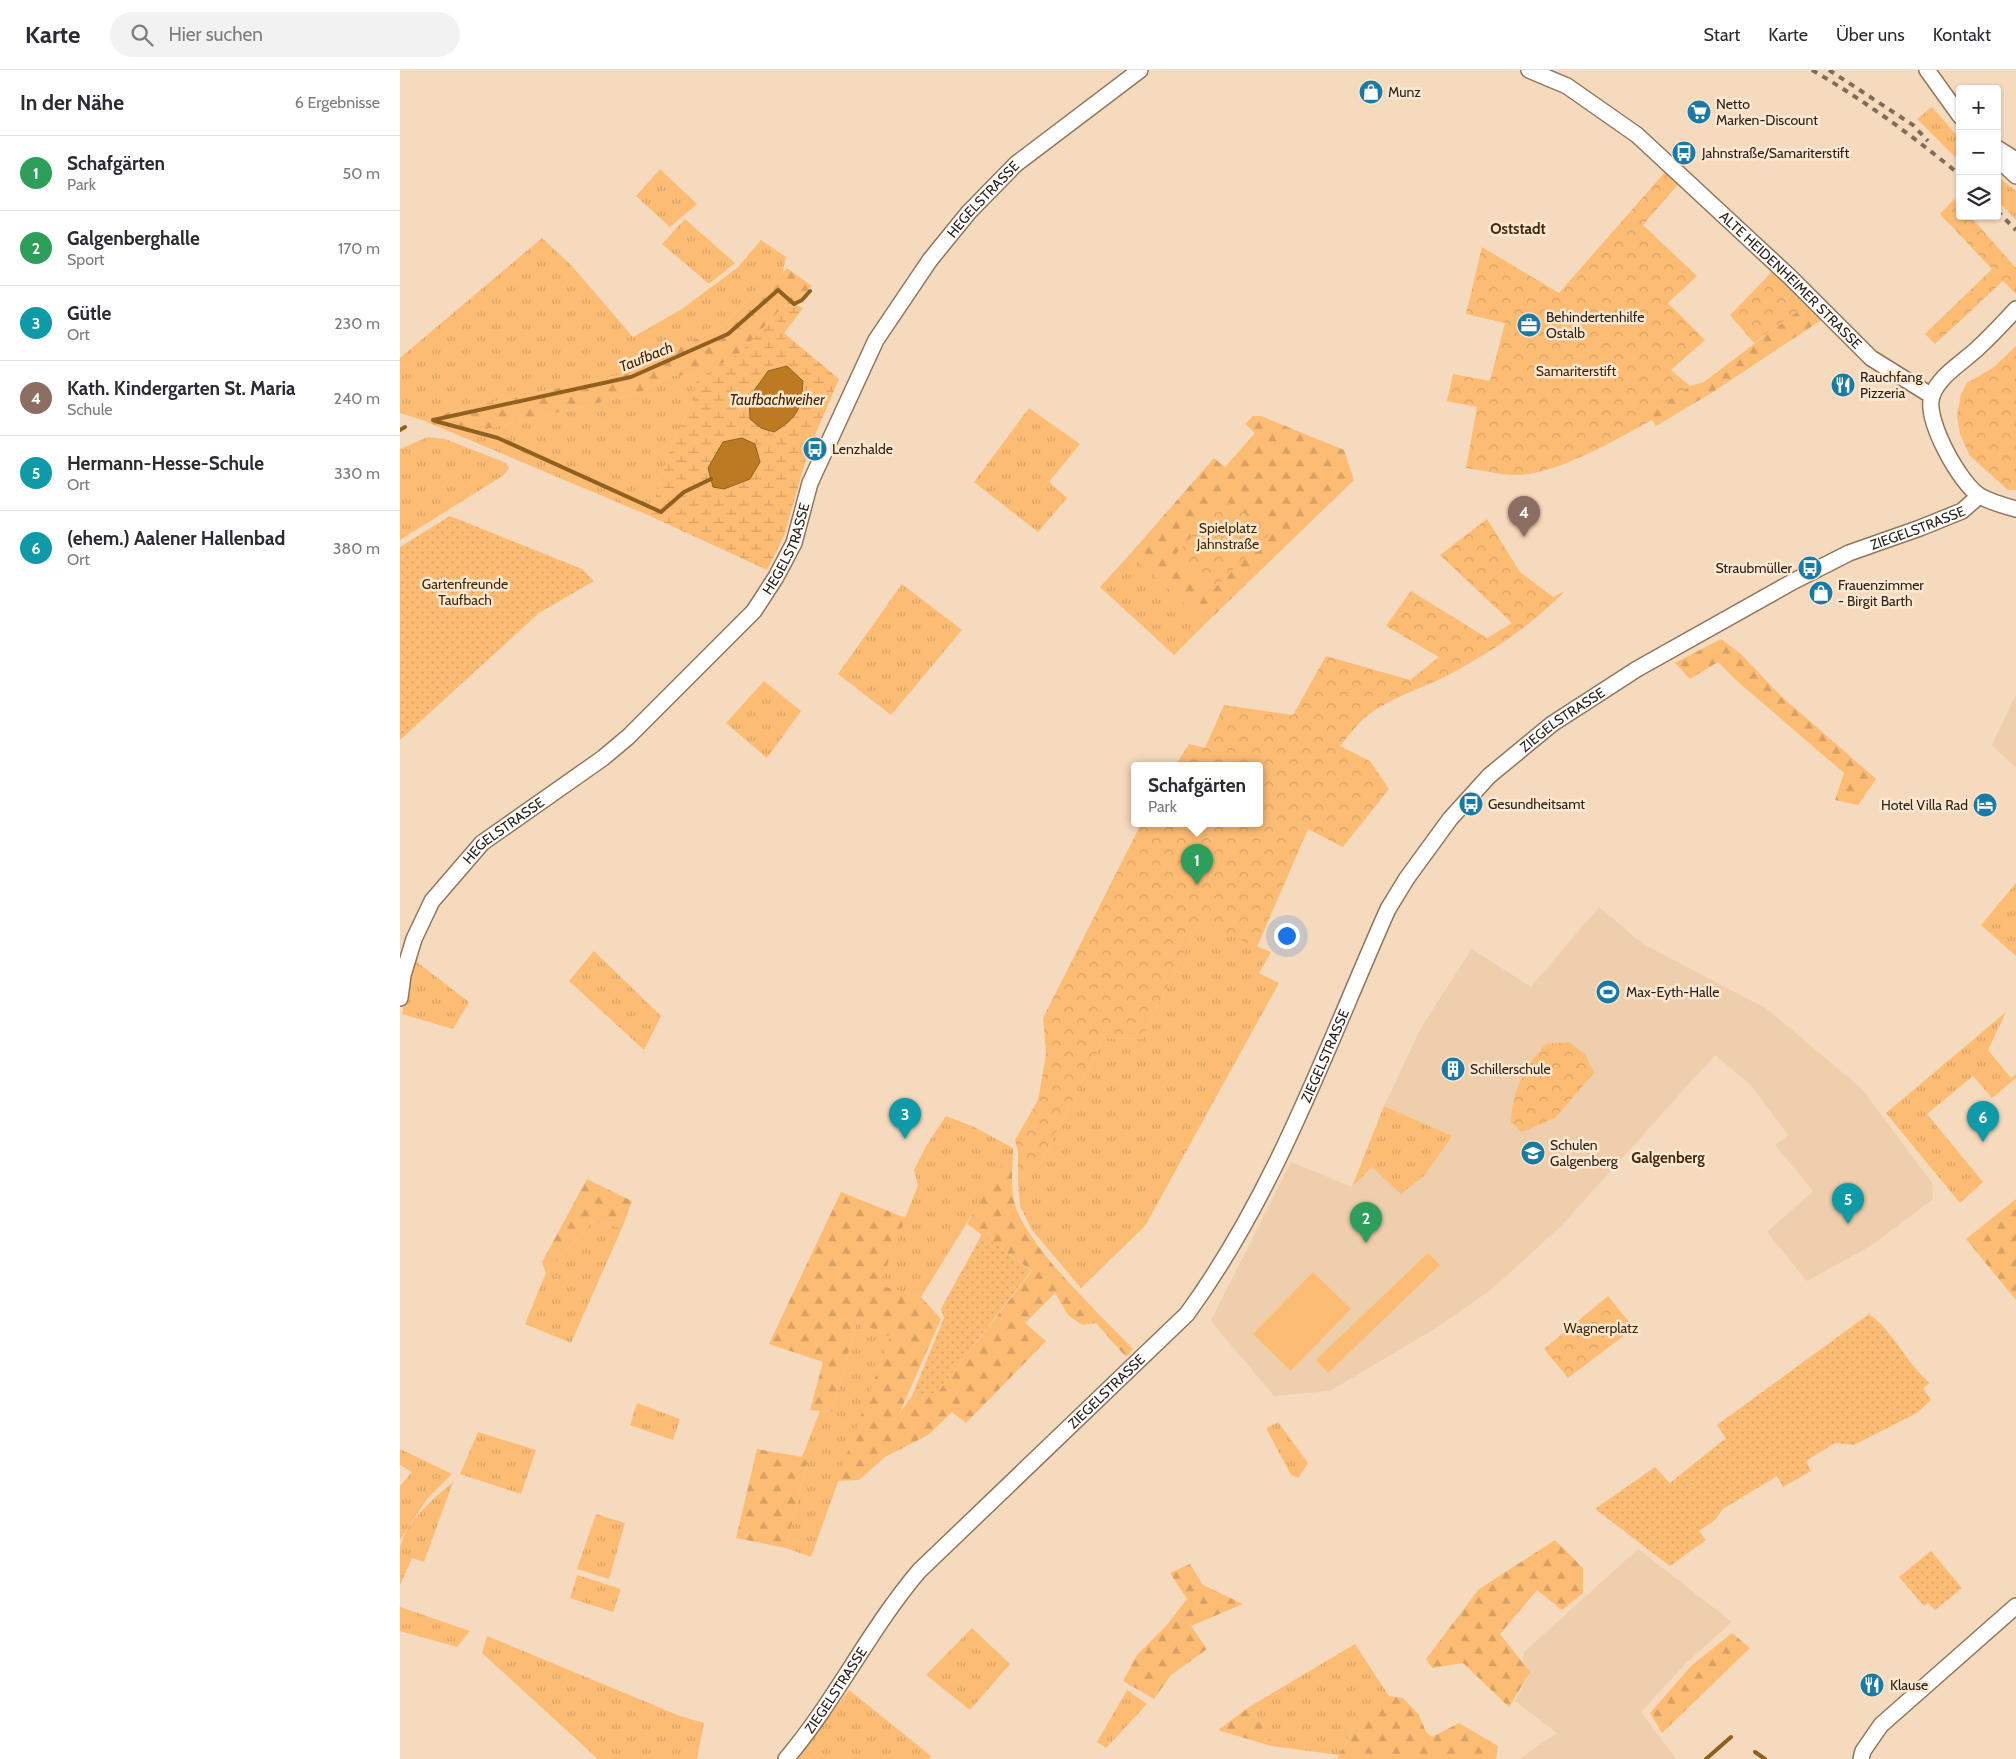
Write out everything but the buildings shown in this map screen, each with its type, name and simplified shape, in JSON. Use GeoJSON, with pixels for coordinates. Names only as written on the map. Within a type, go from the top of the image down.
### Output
{"type":"FeatureCollection","features":[{"type":"Feature","properties":{"kind":"main road","name":"HEGELSTRASSE"},"geometry":{"type":"LineString","coordinates":[[400,998],[403,976],[414,939],[432,901],[482,843],[603,758],[628,737],[754,611],[776,577],[794,543],[810,483],[876,340],[936,253],[969,212],[1016,164],[1140,70]]}},
{"type":"Feature","properties":{"kind":"main road","name":"ALTE HEIDENHEIMER STRASSE"},"geometry":{"type":"LineString","coordinates":[[1529,70],[1567,86],[1637,135],[1790,277],[1870,358],[1935,390]]}},
{"type":"Feature","properties":{"kind":"main road"},"geometry":{"type":"LineString","coordinates":[[1927,70],[1956,111]]}},
{"type":"Feature","properties":{"kind":"main road"},"geometry":{"type":"LineString","coordinates":[[2006,161],[2016,176]]}},
{"type":"Feature","properties":{"kind":"main road"},"geometry":{"type":"LineString","coordinates":[[2016,309],[1935,390],[1931,413],[1938,436],[1963,478],[1979,496],[2016,509]]}},
{"type":"Feature","properties":{"kind":"main road","name":"ZIEGELSTRASSE"},"geometry":{"type":"LineString","coordinates":[[786,1759],[844,1680],[896,1598],[919,1571],[1187,1314],[1225,1258],[1263,1189],[1388,909],[1407,878],[1450,820],[1489,776],[1552,724],[1645,664],[1849,553],[1920,528],[1962,510],[1979,496]]}},
{"type":"Feature","properties":{"kind":"main road"},"geometry":{"type":"LineString","coordinates":[[1861,1759],[1881,1725],[2016,1606]]}},
{"type":"Feature","properties":{"kind":"shaded area"},"geometry":{"type":"Polygon","coordinates":[[[2016,695],[2016,768],[1992,745],[2016,695]]]}},
{"type":"Feature","properties":{"kind":"shaded area","name":"Schulen Galgenberg"},"geometry":{"type":"Polygon","coordinates":[[[1599,907],[1643,944],[1767,1009],[1862,1089],[1932,1183],[1933,1199],[1872,1245],[1807,1281],[1767,1232],[1813,1191],[1775,1145],[1788,1135],[1750,1084],[1715,1055],[1561,1226],[1492,1289],[1436,1328],[1330,1391],[1274,1396],[1211,1321],[1291,1162],[1352,1187],[1372,1167],[1451,1136],[1384,1106],[1422,1026],[1472,949],[1531,987],[1599,907]]]}},
{"type":"Feature","properties":{"kind":"shaded area"},"geometry":{"type":"Polygon","coordinates":[[[1638,1549],[1732,1622],[1687,1662],[1641,1712],[1676,1759],[1519,1759],[1557,1733],[1515,1701],[1530,1672],[1522,1664],[1524,1652],[1638,1549]]]}},
{"type":"Feature","properties":{"kind":"green space"},"geometry":{"type":"Polygon","coordinates":[[[1932,107],[1956,134],[1956,158],[1917,119],[1932,107]]]}},
{"type":"Feature","properties":{"kind":"green space"},"geometry":{"type":"Polygon","coordinates":[[[660,169],[697,204],[670,227],[636,196],[660,169]]]}},
{"type":"Feature","properties":{"kind":"green space","name":"Samariterstift"},"geometry":{"type":"Polygon","coordinates":[[[1666,171],[1680,182],[1643,225],[1697,276],[1668,303],[1705,340],[1671,370],[1690,386],[1652,411],[1652,420],[1604,446],[1548,470],[1515,475],[1466,468],[1477,407],[1447,401],[1453,374],[1490,381],[1505,323],[1466,314],[1482,247],[1559,293],[1666,171]]]}},
{"type":"Feature","properties":{"kind":"green space"},"geometry":{"type":"Polygon","coordinates":[[[2001,179],[2016,191],[2016,220],[2001,204],[2001,179]]]}},
{"type":"Feature","properties":{"kind":"green space"},"geometry":{"type":"Polygon","coordinates":[[[1954,199],[1956,201],[1956,220],[1974,220],[2016,268],[2016,294],[2003,281],[1935,344],[1925,334],[1992,269],[1940,214],[1954,199]]]}},
{"type":"Feature","properties":{"kind":"green space"},"geometry":{"type":"Polygon","coordinates":[[[685,219],[735,263],[709,284],[662,244],[685,219]]]}},
{"type":"Feature","properties":{"kind":"green space"},"geometry":{"type":"Polygon","coordinates":[[[542,238],[571,265],[633,337],[682,309],[738,267],[761,240],[786,257],[782,274],[742,305],[724,326],[624,374],[455,410],[425,421],[400,413],[400,358],[542,238]]]}},
{"type":"Feature","properties":{"kind":"green space"},"geometry":{"type":"Polygon","coordinates":[[[787,268],[812,286],[799,299],[780,310],[740,353],[697,379],[691,374],[670,376],[637,394],[486,429],[446,430],[425,421],[455,410],[624,374],[724,326],[742,305],[787,268]]]}},
{"type":"Feature","properties":{"kind":"green space"},"geometry":{"type":"Polygon","coordinates":[[[1775,268],[1826,317],[1713,392],[1656,426],[1652,420],[1652,411],[1690,386],[1704,382],[1796,312],[1765,279],[1775,268]]]}},
{"type":"Feature","properties":{"kind":"green space"},"geometry":{"type":"Polygon","coordinates":[[[1765,279],[1797,312],[1754,343],[1730,315],[1765,279]]]}},
{"type":"Feature","properties":{"kind":"green space"},"geometry":{"type":"Polygon","coordinates":[[[793,303],[803,308],[784,333],[839,379],[809,449],[784,536],[767,570],[650,516],[668,454],[692,403],[697,379],[740,353],[780,310],[793,303]],[[742,438],[708,468],[713,487],[742,438]]]}},
{"type":"Feature","properties":{"kind":"green space"},"geometry":{"type":"Polygon","coordinates":[[[2016,346],[2016,490],[2008,490],[1970,456],[1960,434],[1957,416],[1961,394],[1967,383],[1994,367],[2016,346]]]}},
{"type":"Feature","properties":{"kind":"green space"},"geometry":{"type":"Polygon","coordinates":[[[691,374],[697,379],[692,403],[668,454],[650,516],[446,430],[486,429],[637,394],[670,376],[691,374]]]}},
{"type":"Feature","properties":{"kind":"green space"},"geometry":{"type":"Polygon","coordinates":[[[1029,408],[1080,444],[1049,482],[1067,498],[1038,532],[974,482],[1029,408]]]}},
{"type":"Feature","properties":{"kind":"green space"},"geometry":{"type":"Polygon","coordinates":[[[1253,416],[1261,416],[1344,450],[1354,480],[1206,623],[1130,554],[1214,458],[1225,467],[1255,433],[1245,424],[1253,416]]]}},
{"type":"Feature","properties":{"kind":"green space"},"geometry":{"type":"Polygon","coordinates":[[[428,437],[445,439],[506,463],[509,468],[504,475],[400,540],[400,449],[428,437]]]}},
{"type":"Feature","properties":{"kind":"green space","name":"Spielplatz Jahnstraße"},"geometry":{"type":"Polygon","coordinates":[[[1224,499],[1271,532],[1210,593],[1174,556],[1224,499]]]}},
{"type":"Feature","properties":{"kind":"green space","name":"Gartenfreunde Taufbach"},"geometry":{"type":"Polygon","coordinates":[[[450,516],[582,569],[594,581],[539,613],[400,740],[400,547],[450,516]]]}},
{"type":"Feature","properties":{"kind":"green space"},"geometry":{"type":"Polygon","coordinates":[[[1487,519],[1520,572],[1553,597],[1565,591],[1540,615],[1498,645],[1454,672],[1388,702],[1368,715],[1357,726],[1340,746],[1370,761],[1389,789],[1343,847],[1308,829],[1257,947],[1199,923],[1141,1039],[1104,1038],[1041,1163],[1028,1176],[1018,1180],[1018,1152],[1015,1140],[1038,1100],[1046,1054],[1043,1018],[1139,827],[1263,827],[1263,762],[1178,762],[1189,744],[1205,748],[1224,705],[1293,715],[1326,656],[1410,680],[1439,657],[1386,626],[1411,591],[1487,638],[1512,623],[1440,555],[1487,519]]]}},
{"type":"Feature","properties":{"kind":"green space"},"geometry":{"type":"Polygon","coordinates":[[[1130,554],[1206,623],[1174,655],[1100,587],[1130,554]]]}},
{"type":"Feature","properties":{"kind":"green space"},"geometry":{"type":"Polygon","coordinates":[[[902,584],[962,630],[891,715],[838,674],[902,584]]]}},
{"type":"Feature","properties":{"kind":"green space"},"geometry":{"type":"Polygon","coordinates":[[[1721,639],[1741,654],[1781,696],[1876,779],[1858,805],[1835,800],[1844,773],[1737,681],[1718,662],[1690,679],[1675,663],[1721,639]]]}},
{"type":"Feature","properties":{"kind":"green space"},"geometry":{"type":"Polygon","coordinates":[[[764,681],[801,711],[767,758],[726,723],[764,681]]]}},
{"type":"Feature","properties":{"kind":"green space"},"geometry":{"type":"Polygon","coordinates":[[[2016,883],[2016,956],[1981,925],[2016,883]]]}},
{"type":"Feature","properties":{"kind":"green space"},"geometry":{"type":"Polygon","coordinates":[[[1199,923],[1271,952],[1259,973],[1279,983],[1145,1226],[1081,1288],[1032,1230],[1020,1206],[1018,1180],[1028,1176],[1041,1163],[1104,1038],[1141,1039],[1199,923]]]}},
{"type":"Feature","properties":{"kind":"green space"},"geometry":{"type":"Polygon","coordinates":[[[594,951],[661,1016],[644,1050],[569,981],[594,951]]]}},
{"type":"Feature","properties":{"kind":"green space"},"geometry":{"type":"Polygon","coordinates":[[[413,959],[469,1002],[453,1029],[402,1014],[413,959]]]}},
{"type":"Feature","properties":{"kind":"green space"},"geometry":{"type":"Polygon","coordinates":[[[2006,1012],[1988,1050],[2011,1078],[2016,1074],[2016,1078],[1992,1098],[1973,1076],[1927,1114],[1983,1182],[1960,1203],[1886,1113],[2006,1012]]]}},
{"type":"Feature","properties":{"kind":"green space"},"geometry":{"type":"Polygon","coordinates":[[[1569,1042],[1585,1054],[1594,1073],[1555,1118],[1522,1132],[1511,1122],[1514,1100],[1521,1080],[1531,1062],[1546,1044],[1569,1042]]]}},
{"type":"Feature","properties":{"kind":"green space"},"geometry":{"type":"Polygon","coordinates":[[[1384,1106],[1452,1136],[1425,1175],[1401,1194],[1372,1167],[1352,1187],[1384,1106]]]}},
{"type":"Feature","properties":{"kind":"green space"},"geometry":{"type":"Polygon","coordinates":[[[946,1116],[974,1127],[1013,1148],[921,1297],[879,1285],[918,1185],[914,1170],[926,1146],[946,1116]]]}},
{"type":"Feature","properties":{"kind":"green space"},"geometry":{"type":"Polygon","coordinates":[[[1013,1148],[1013,1198],[1023,1222],[1050,1261],[1133,1349],[1126,1357],[1096,1323],[1082,1325],[1068,1315],[1055,1293],[1025,1323],[1046,1341],[966,1423],[952,1412],[928,1435],[885,1457],[859,1480],[837,1481],[890,1337],[857,1322],[832,1412],[810,1410],[823,1362],[769,1344],[841,1192],[906,1218],[879,1285],[921,1297],[941,1319],[899,1414],[912,1396],[937,1393],[1032,1271],[967,1224],[993,1177],[1013,1148]]]}},
{"type":"Feature","properties":{"kind":"green space"},"geometry":{"type":"Polygon","coordinates":[[[587,1179],[632,1201],[622,1228],[593,1221],[546,1273],[542,1262],[587,1179]]]}},
{"type":"Feature","properties":{"kind":"green space"},"geometry":{"type":"Polygon","coordinates":[[[2016,1199],[2016,1300],[1966,1239],[2016,1199]]]}},
{"type":"Feature","properties":{"kind":"green space"},"geometry":{"type":"Polygon","coordinates":[[[593,1221],[622,1228],[571,1343],[525,1324],[546,1273],[593,1221]]]}},
{"type":"Feature","properties":{"kind":"green space"},"geometry":{"type":"Polygon","coordinates":[[[982,1234],[1031,1271],[937,1393],[912,1396],[944,1318],[941,1309],[982,1234]]]}},
{"type":"Feature","properties":{"kind":"green space"},"geometry":{"type":"Polygon","coordinates":[[[1428,1253],[1440,1265],[1328,1373],[1316,1360],[1428,1253]]]}},
{"type":"Feature","properties":{"kind":"green space"},"geometry":{"type":"Polygon","coordinates":[[[1313,1272],[1351,1309],[1291,1371],[1253,1334],[1313,1272]]]}},
{"type":"Feature","properties":{"kind":"green space","name":"Wagnerplatz"},"geometry":{"type":"Polygon","coordinates":[[[1608,1296],[1634,1328],[1568,1378],[1544,1349],[1608,1296]]]}},
{"type":"Feature","properties":{"kind":"green space"},"geometry":{"type":"Polygon","coordinates":[[[1869,1314],[1886,1330],[1930,1383],[1923,1388],[1931,1400],[1917,1413],[1854,1445],[1835,1443],[1806,1461],[1811,1471],[1783,1487],[1777,1476],[1723,1509],[1715,1520],[1699,1531],[1706,1540],[1670,1566],[1595,1509],[1655,1467],[1670,1483],[1726,1438],[1717,1425],[1869,1314]]]}},
{"type":"Feature","properties":{"kind":"green space"},"geometry":{"type":"Polygon","coordinates":[[[857,1322],[890,1337],[811,1557],[786,1548],[808,1458],[802,1457],[820,1411],[832,1412],[857,1322]]]}},
{"type":"Feature","properties":{"kind":"green space"},"geometry":{"type":"Polygon","coordinates":[[[637,1403],[680,1419],[673,1440],[630,1425],[637,1403]]]}},
{"type":"Feature","properties":{"kind":"green space"},"geometry":{"type":"Polygon","coordinates":[[[1278,1422],[1308,1463],[1298,1478],[1291,1475],[1266,1428],[1278,1422]]]}},
{"type":"Feature","properties":{"kind":"green space"},"geometry":{"type":"Polygon","coordinates":[[[478,1432],[536,1450],[521,1494],[460,1474],[478,1432]]]}},
{"type":"Feature","properties":{"kind":"green space"},"geometry":{"type":"Polygon","coordinates":[[[400,1449],[452,1474],[427,1499],[400,1540],[400,1486],[412,1472],[400,1465],[400,1449]]]}},
{"type":"Feature","properties":{"kind":"green space"},"geometry":{"type":"Polygon","coordinates":[[[757,1449],[808,1458],[786,1548],[736,1538],[757,1449]]]}},
{"type":"Feature","properties":{"kind":"green space"},"geometry":{"type":"Polygon","coordinates":[[[453,1482],[424,1562],[412,1558],[400,1585],[400,1549],[407,1530],[421,1512],[453,1482]]]}},
{"type":"Feature","properties":{"kind":"green space"},"geometry":{"type":"Polygon","coordinates":[[[596,1514],[625,1523],[609,1579],[577,1569],[596,1514]]]}},
{"type":"Feature","properties":{"kind":"green space"},"geometry":{"type":"Polygon","coordinates":[[[1555,1540],[1583,1568],[1583,1593],[1562,1610],[1537,1590],[1500,1634],[1530,1672],[1509,1707],[1463,1663],[1432,1668],[1426,1659],[1479,1589],[1555,1540]]]}},
{"type":"Feature","properties":{"kind":"green space"},"geometry":{"type":"Polygon","coordinates":[[[1931,1551],[1962,1588],[1935,1610],[1928,1603],[1924,1606],[1899,1577],[1931,1551]]]}},
{"type":"Feature","properties":{"kind":"green space"},"geometry":{"type":"Polygon","coordinates":[[[1190,1564],[1203,1585],[1243,1604],[1191,1626],[1207,1649],[1171,1675],[1154,1699],[1123,1681],[1137,1655],[1166,1626],[1187,1599],[1170,1573],[1190,1564]]]}},
{"type":"Feature","properties":{"kind":"green space"},"geometry":{"type":"Polygon","coordinates":[[[577,1575],[621,1589],[613,1612],[570,1598],[577,1575]]]}},
{"type":"Feature","properties":{"kind":"green space"},"geometry":{"type":"Polygon","coordinates":[[[400,1607],[470,1631],[457,1647],[400,1631],[400,1607]]]}},
{"type":"Feature","properties":{"kind":"green space"},"geometry":{"type":"Polygon","coordinates":[[[972,1628],[1010,1664],[970,1710],[926,1675],[972,1628]]]}},
{"type":"Feature","properties":{"kind":"green space"},"geometry":{"type":"Polygon","coordinates":[[[1732,1633],[1750,1648],[1662,1733],[1650,1713],[1691,1666],[1732,1633]]]}},
{"type":"Feature","properties":{"kind":"green space"},"geometry":{"type":"Polygon","coordinates":[[[487,1636],[680,1716],[704,1723],[697,1759],[598,1759],[482,1653],[487,1636]]]}},
{"type":"Feature","properties":{"kind":"green space"},"geometry":{"type":"Polygon","coordinates":[[[1355,1644],[1389,1696],[1353,1729],[1339,1755],[1271,1746],[1270,1737],[1249,1707],[1355,1644]]]}},
{"type":"Feature","properties":{"kind":"green space"},"geometry":{"type":"Polygon","coordinates":[[[849,1690],[931,1756],[929,1759],[796,1759],[849,1690]]]}},
{"type":"Feature","properties":{"kind":"green space"},"geometry":{"type":"Polygon","coordinates":[[[1127,1690],[1147,1704],[1106,1748],[1097,1742],[1127,1690]]]}},
{"type":"Feature","properties":{"kind":"green space"},"geometry":{"type":"Polygon","coordinates":[[[1389,1696],[1403,1698],[1419,1715],[1426,1732],[1432,1737],[1459,1723],[1498,1746],[1496,1759],[1337,1759],[1353,1729],[1389,1696]]]}},
{"type":"Feature","properties":{"kind":"green space"},"geometry":{"type":"Polygon","coordinates":[[[1249,1707],[1270,1737],[1271,1746],[1218,1730],[1249,1707]]]}},
{"type":"Feature","properties":{"kind":"water","name":"Taufbachweiher"},"geometry":{"type":"Polygon","coordinates":[[[787,366],[803,381],[800,405],[789,422],[774,432],[761,428],[750,419],[749,398],[768,371],[787,366]]]}},
{"type":"Feature","properties":{"kind":"water","name":"Taufbachweiher"},"geometry":{"type":"Polygon","coordinates":[[[742,438],[755,444],[760,462],[750,479],[724,489],[713,487],[708,468],[723,442],[742,438]]]}},
{"type":"Feature","properties":{"kind":"waterway","name":"Taufbach"},"geometry":{"type":"LineString","coordinates":[[433,420],[631,377],[728,334],[778,290],[794,304],[802,300],[810,291]]}},
{"type":"Feature","properties":{"kind":"waterway"},"geometry":{"type":"LineString","coordinates":[[435,421],[498,438],[661,512],[684,492],[711,479]]}},
{"type":"Feature","properties":{"kind":"waterway","name":"Taufbach"},"geometry":{"type":"LineString","coordinates":[[400,430],[405,427]]}},
{"type":"Feature","properties":{"kind":"waterway"},"geometry":{"type":"LineString","coordinates":[[1706,1759],[1731,1737]]}},
{"type":"Feature","properties":{"kind":"waterway"},"geometry":{"type":"LineString","coordinates":[[1755,1752],[1765,1759]]}},
{"type":"Feature","properties":{"kind":"railway"},"geometry":{"type":"LineString","coordinates":[[1812,70],[1888,119],[1956,172]]}},
{"type":"Feature","properties":{"kind":"railway"},"geometry":{"type":"LineString","coordinates":[[1829,70],[1913,125],[1928,141]]}},
{"type":"Feature","properties":{"kind":"railway"},"geometry":{"type":"LineString","coordinates":[[2001,215],[2016,230]]}},
{"type":"Feature","properties":{"kind":"place","name":"Munz"},"geometry":{"type":"Point","coordinates":[1371,92]}},
{"type":"Feature","properties":{"kind":"place","name":"Netto Marken-Discount"},"geometry":{"type":"Point","coordinates":[1699,112]}},
{"type":"Feature","properties":{"kind":"place","name":"Jahnstraße/Samariterstift"},"geometry":{"type":"Point","coordinates":[1684,153]}},
{"type":"Feature","properties":{"kind":"place","name":"Behindertenhilfe Ostalb"},"geometry":{"type":"Point","coordinates":[1529,325]}},
{"type":"Feature","properties":{"kind":"place","name":"Rauchfang Pizzeria"},"geometry":{"type":"Point","coordinates":[1843,385]}},
{"type":"Feature","properties":{"kind":"place","name":"Lenzhalde"},"geometry":{"type":"Point","coordinates":[815,449]}},
{"type":"Feature","properties":{"kind":"place","name":"Kath. Kindergarten St. Maria"},"geometry":{"type":"Point","coordinates":[1524,537]}},
{"type":"Feature","properties":{"kind":"place","name":"Straubmüller"},"geometry":{"type":"Point","coordinates":[1810,568]}},
{"type":"Feature","properties":{"kind":"place","name":"Frauenzimmer - Birgit Barth"},"geometry":{"type":"Point","coordinates":[1821,593]}},
{"type":"Feature","properties":{"kind":"place","name":"Gesundheitsamt"},"geometry":{"type":"Point","coordinates":[1471,804]}},
{"type":"Feature","properties":{"kind":"place","name":"Hotel Villa Rad"},"geometry":{"type":"Point","coordinates":[1985,805]}},
{"type":"Feature","properties":{"kind":"place","name":"Schafgärten"},"geometry":{"type":"Point","coordinates":[1197,885]}},
{"type":"Feature","properties":{"kind":"place","name":"Max-Eyth-Halle"},"geometry":{"type":"Point","coordinates":[1608,992]}},
{"type":"Feature","properties":{"kind":"place","name":"Schillerschule"},"geometry":{"type":"Point","coordinates":[1453,1069]}},
{"type":"Feature","properties":{"kind":"place","name":"Gütle"},"geometry":{"type":"Point","coordinates":[905,1139]}},
{"type":"Feature","properties":{"kind":"place","name":"(ehem.) Aalener Hallenbad"},"geometry":{"type":"Point","coordinates":[1983,1142]}},
{"type":"Feature","properties":{"kind":"place","name":"Schulen Galgenberg"},"geometry":{"type":"Point","coordinates":[1533,1153]}},
{"type":"Feature","properties":{"kind":"place","name":"Hermann-Hesse-Schule"},"geometry":{"type":"Point","coordinates":[1848,1224]}},
{"type":"Feature","properties":{"kind":"place","name":"Galgenberghalle"},"geometry":{"type":"Point","coordinates":[1366,1243]}},
{"type":"Feature","properties":{"kind":"place","name":"Klause"},"geometry":{"type":"Point","coordinates":[1872,1685]}},
{"type":"Feature","properties":{"kind":"district","name":"Oststadt"},"geometry":{"type":"Point","coordinates":[1518,229]}},
{"type":"Feature","properties":{"kind":"district","name":"Galgenberg"},"geometry":{"type":"Point","coordinates":[1668,1158]}}]}
